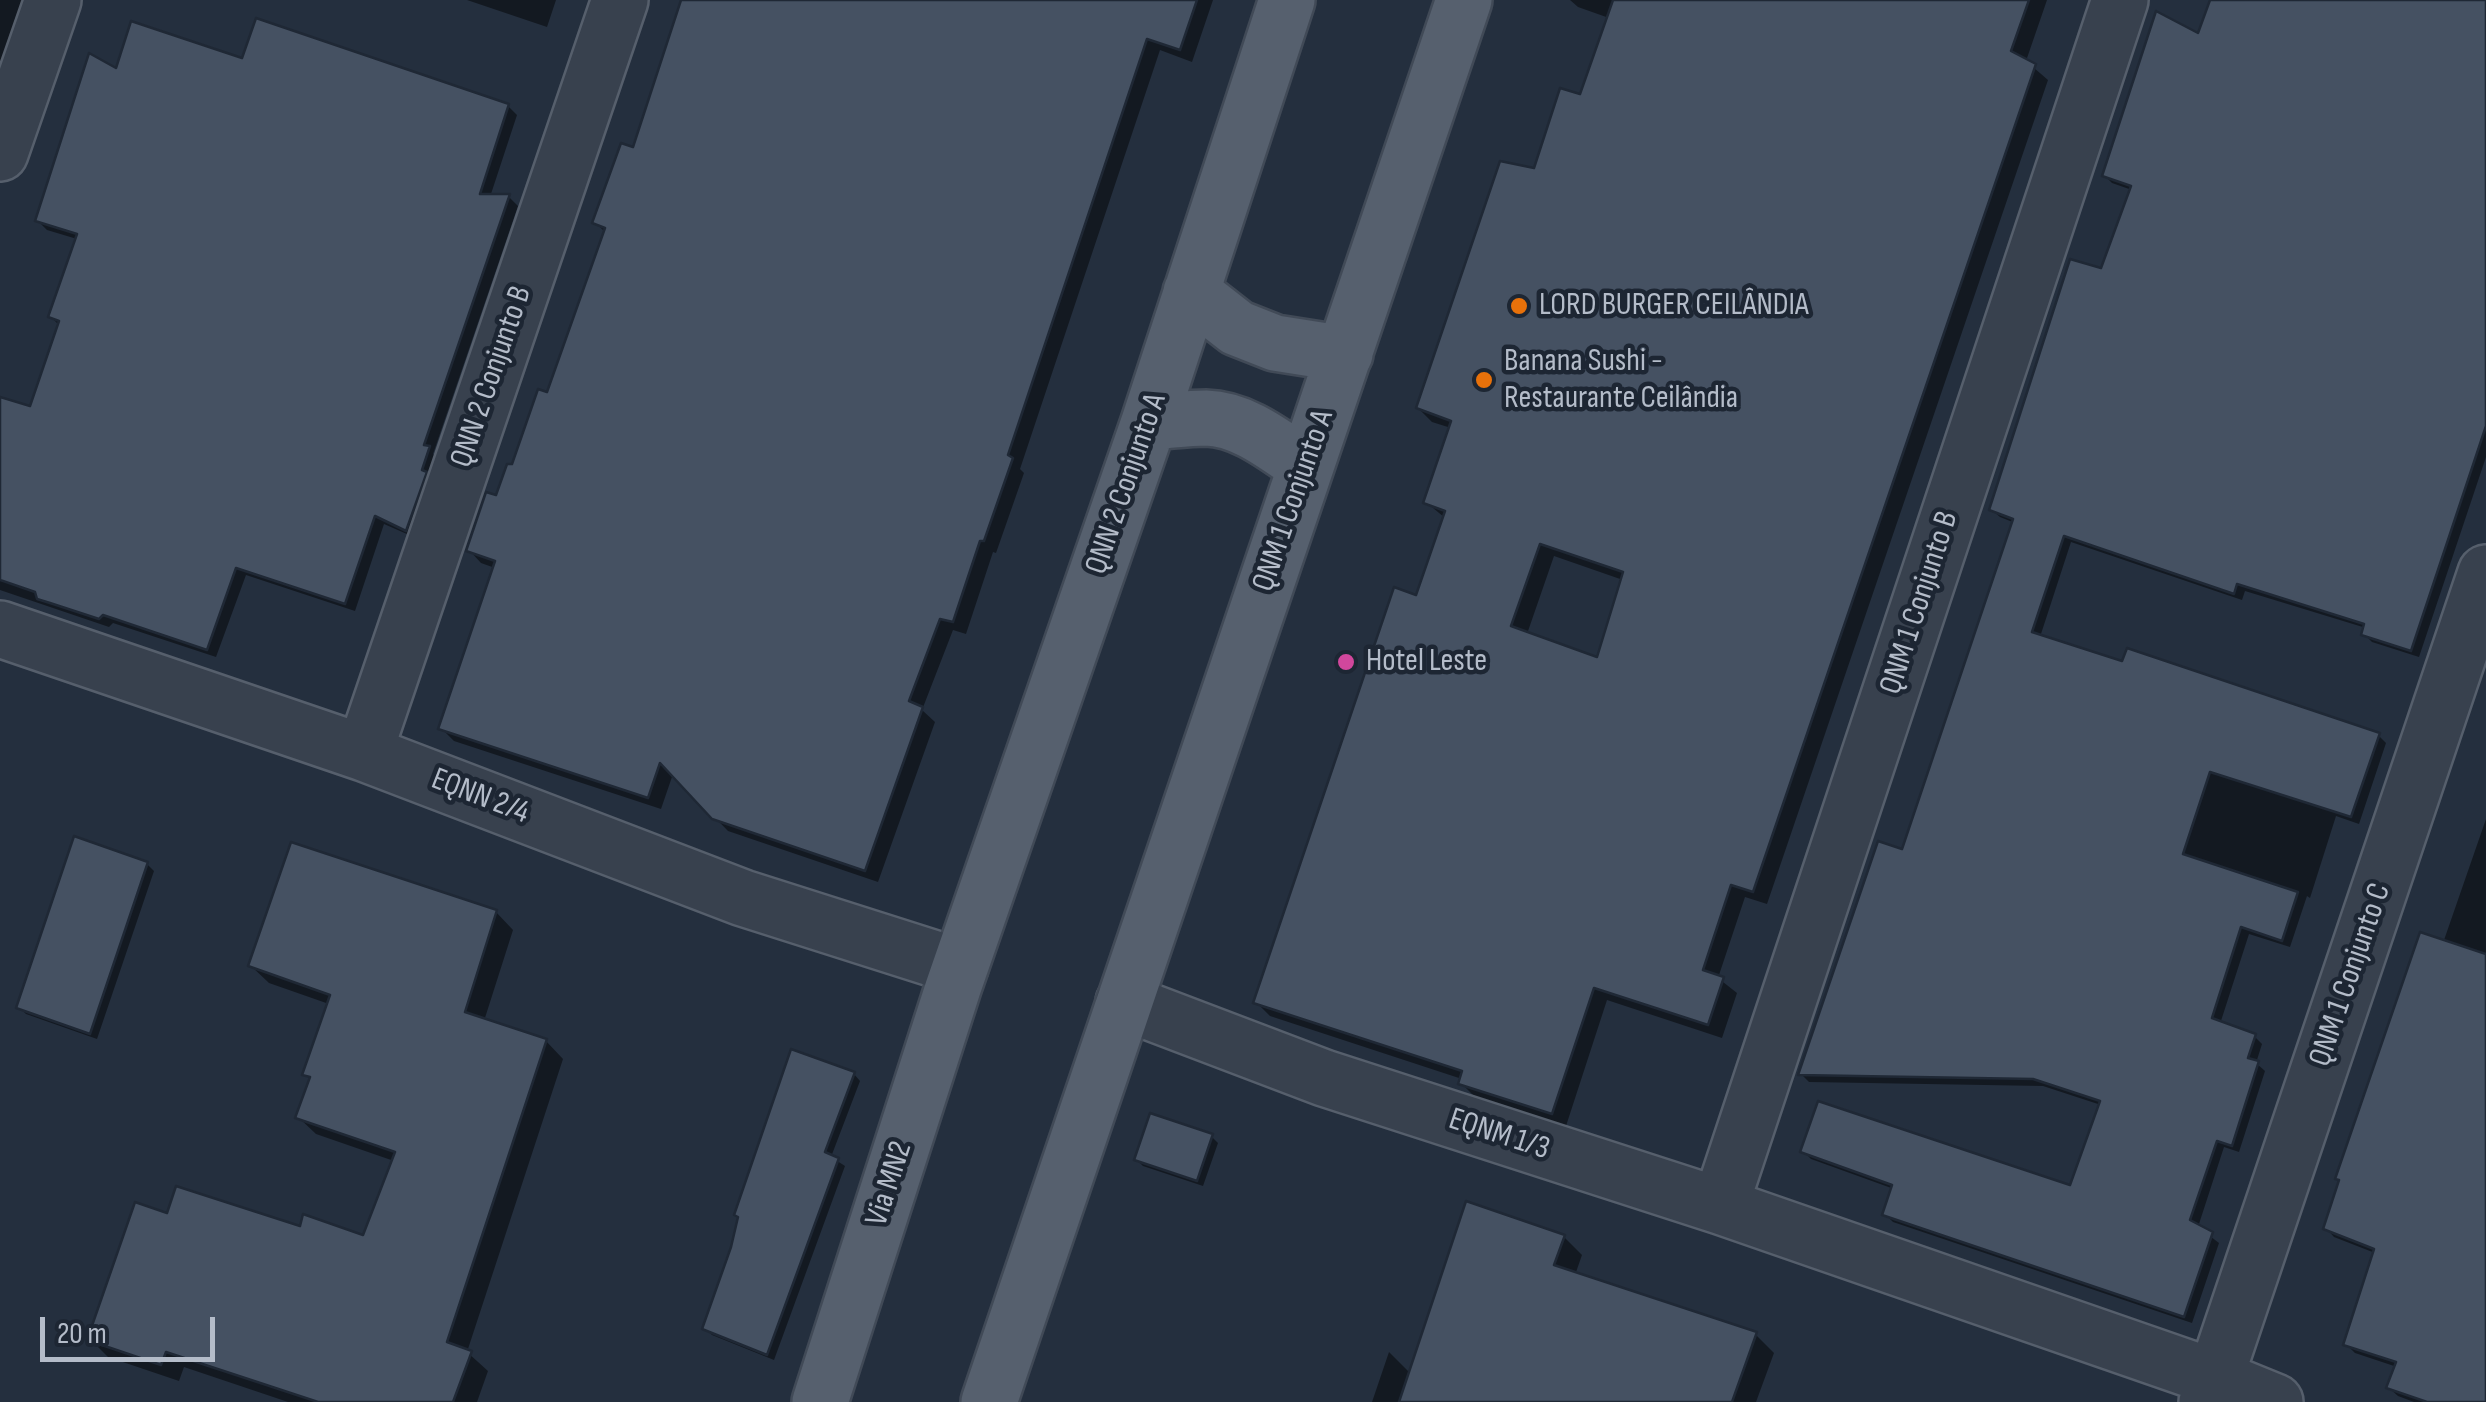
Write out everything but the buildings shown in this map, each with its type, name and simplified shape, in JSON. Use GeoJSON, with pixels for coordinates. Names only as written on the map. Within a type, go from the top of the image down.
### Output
{"type":"FeatureCollection","features":[{"type":"Feature","properties":{"kind":"main road","name":"QNN 2 Conjunto A"},"geometry":{"type":"LineString","coordinates":[[960,967],[1149,422],[1287,0]]}},
{"type":"Feature","properties":{"kind":"main road","name":"QNM 1 Conjunto A"},"geometry":{"type":"LineString","coordinates":[[1124,1002],[1464,0]]}},
{"type":"Feature","properties":{"kind":"main road"},"geometry":{"type":"LineString","coordinates":[[1191,292],[1237,328],[1275,343],[1344,354]]}},
{"type":"Feature","properties":{"kind":"main road"},"geometry":{"type":"LineString","coordinates":[[1149,422],[1208,418],[1230,422],[1254,432],[1306,466]]}},
{"type":"Feature","properties":{"kind":"main road","name":"Via MN2"},"geometry":{"type":"LineString","coordinates":[[820,1402],[960,967]]}},
{"type":"Feature","properties":{"kind":"main road"},"geometry":{"type":"LineString","coordinates":[[989,1402],[1124,1002]]}},
{"type":"Feature","properties":{"kind":"street"},"geometry":{"type":"LineString","coordinates":[[0,153],[53,0]]}},
{"type":"Feature","properties":{"kind":"street","name":"QNN 2 Conjunto B"},"geometry":{"type":"LineString","coordinates":[[364,753],[620,0]]}},
{"type":"Feature","properties":{"kind":"street","name":"QNM 1 Conjunto B"},"geometry":{"type":"LineString","coordinates":[[1720,1206],[2120,0]]}},
{"type":"Feature","properties":{"kind":"street","name":"QNM 1 Conjunto C"},"geometry":{"type":"LineString","coordinates":[[2211,1390],[2486,572]]}},
{"type":"Feature","properties":{"kind":"street","name":"EQNN 2/4"},"geometry":{"type":"LineString","coordinates":[[0,629],[364,753],[743,898],[960,967]]}},
{"type":"Feature","properties":{"kind":"street","name":"EQNM 1/3"},"geometry":{"type":"LineString","coordinates":[[1124,1002],[1324,1078],[1720,1206],[2211,1390],[2275,1402]]}},
{"type":"Feature","properties":{"kind":"place","name":"LORD BURGER CEILÂNDIA"},"geometry":{"type":"Point","coordinates":[1519,306]}},
{"type":"Feature","properties":{"kind":"place","name":"Banana Sushi - Restaurante Ceilândia"},"geometry":{"type":"Point","coordinates":[1484,380]}},
{"type":"Feature","properties":{"kind":"place","name":"Hotel Leste"},"geometry":{"type":"Point","coordinates":[1346,662]}}]}
